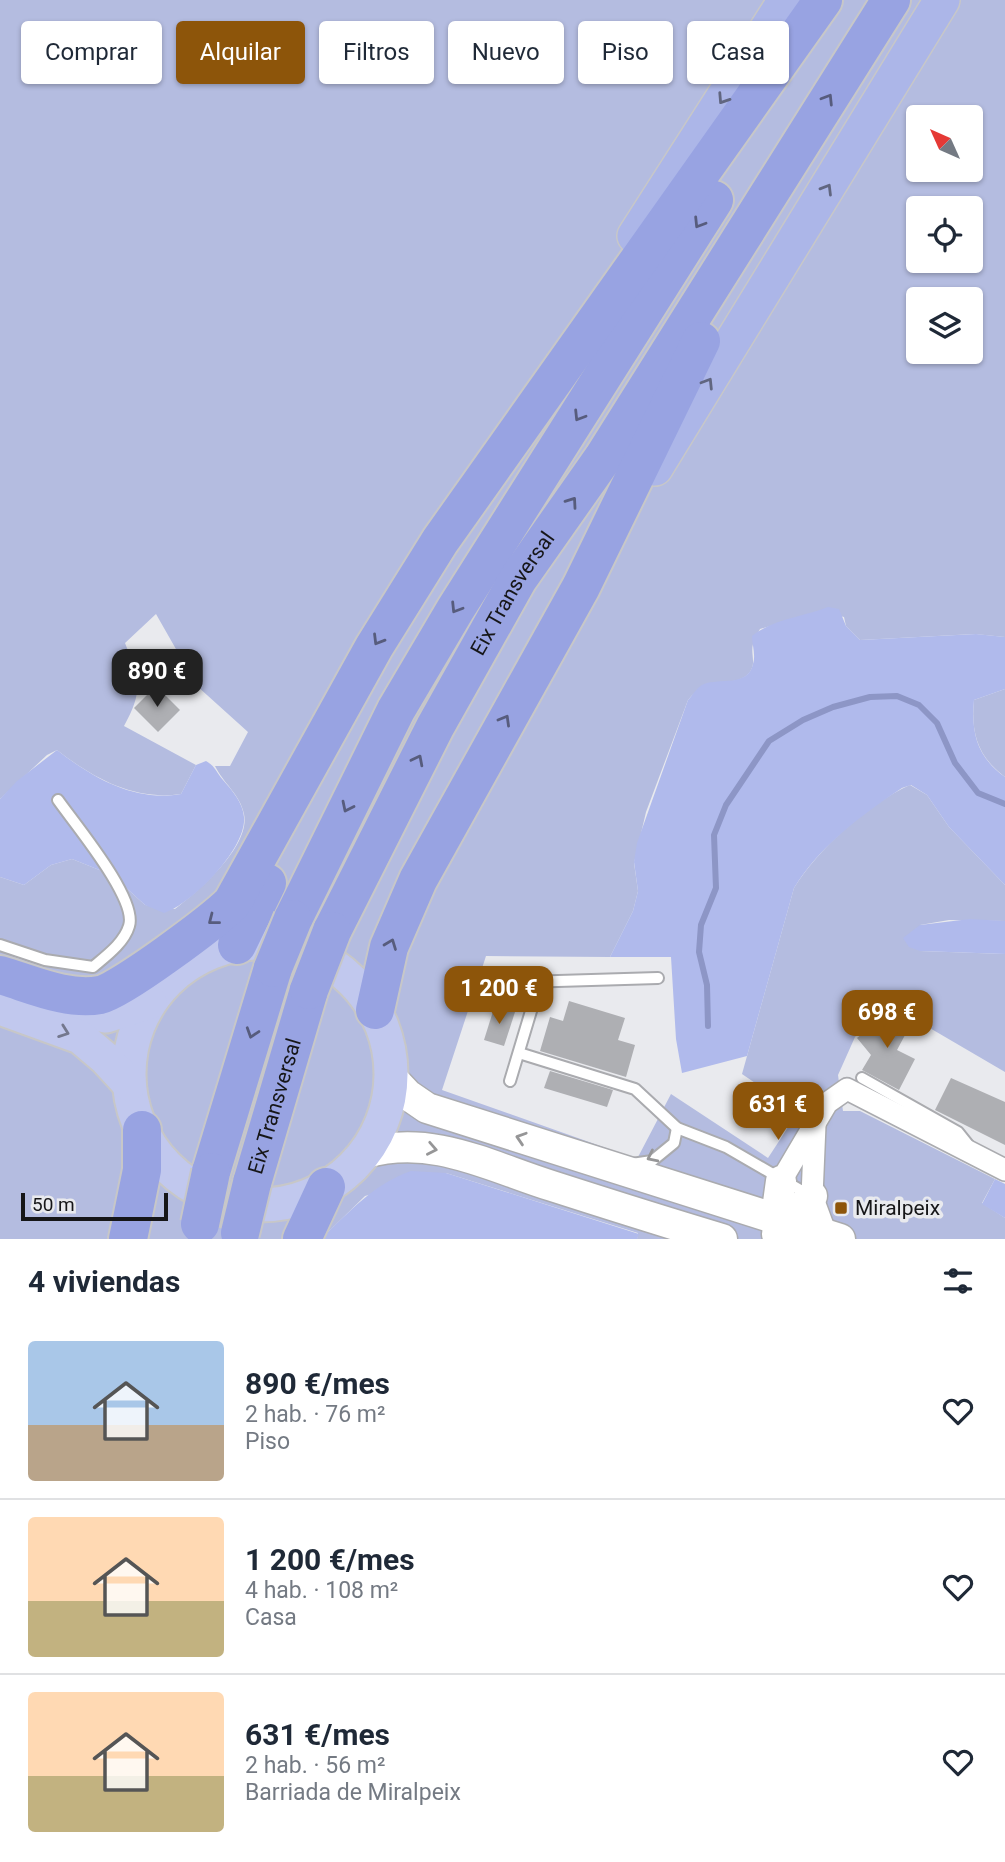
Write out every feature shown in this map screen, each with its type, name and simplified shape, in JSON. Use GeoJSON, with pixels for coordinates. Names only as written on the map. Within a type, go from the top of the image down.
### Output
{"type":"FeatureCollection","features":[{"type":"Feature","properties":{"kind":"highway"},"geometry":{"type":"LineString","coordinates":[[0,975],[68,996],[101,995],[128,981],[214,921],[232,903],[374,647],[786,0]]}},
{"type":"Feature","properties":{"kind":"highway"},"geometry":{"type":"LineString","coordinates":[[440,541],[823,0]]}},
{"type":"Feature","properties":{"kind":"highway","name":"Eix Transversal"},"geometry":{"type":"LineString","coordinates":[[199,1231],[211,1172],[273,968],[293,919],[396,710],[455,610],[840,0]]}},
{"type":"Feature","properties":{"kind":"highway","name":"Eix Transversal"},"geometry":{"type":"LineString","coordinates":[[239,1236],[309,990],[332,931],[435,727],[518,579],[603,458],[891,0]]}},
{"type":"Feature","properties":{"kind":"highway"},"geometry":{"type":"LineString","coordinates":[[375,1010],[389,947],[418,880],[581,587],[942,0]]}},
{"type":"Feature","properties":{"kind":"highway"},"geometry":{"type":"LineString","coordinates":[[581,587],[792,157]]}},
{"type":"Feature","properties":{"kind":"highway"},"geometry":{"type":"LineString","coordinates":[[237,945],[300,811],[313,760]]}},
{"type":"Feature","properties":{"kind":"highway"},"geometry":{"type":"LineString","coordinates":[[128,1239],[142,1170],[142,1130]]}},
{"type":"Feature","properties":{"kind":"highway"},"geometry":{"type":"LineString","coordinates":[[302,1239],[326,1187]]}},
{"type":"Feature","properties":{"kind":"main road"},"geometry":{"type":"LineString","coordinates":[[276,943],[313,953],[352,979],[375,1010],[387,1039],[391,1077],[384,1117],[365,1153],[326,1187],[305,1197],[275,1204],[252,1205],[221,1199],[193,1187],[174,1173],[153,1150],[142,1130],[130,1084],[131,1048],[150,1002],[184,967],[209,953],[237,945],[276,943]]}},
{"type":"Feature","properties":{"kind":"main road"},"geometry":{"type":"LineString","coordinates":[[0,991],[106,1016],[150,1002]]}},
{"type":"Feature","properties":{"kind":"main road"},"geometry":{"type":"LineString","coordinates":[[0,1008],[80,1037],[130,1084]]}},
{"type":"Feature","properties":{"kind":"main road"},"geometry":{"type":"LineString","coordinates":[[391,1077],[408,1096],[427,1108],[793,1231],[834,1236]]}},
{"type":"Feature","properties":{"kind":"main road"},"geometry":{"type":"LineString","coordinates":[[365,1153],[391,1146],[416,1146],[469,1156],[722,1239]]}},
{"type":"Feature","properties":{"kind":"main road"},"geometry":{"type":"LineString","coordinates":[[781,1181],[777,1210],[793,1231]]}},
{"type":"Feature","properties":{"kind":"main road"},"geometry":{"type":"LineString","coordinates":[[645,1215],[660,1201],[765,1235],[776,1235],[793,1231],[812,1196]]}},
{"type":"Feature","properties":{"kind":"street"},"geometry":{"type":"LineString","coordinates":[[781,1181],[827,1103],[847,1089],[1005,1170]]}},
{"type":"Feature","properties":{"kind":"street"},"geometry":{"type":"LineString","coordinates":[[815,1123],[812,1196],[834,1236]]}},
{"type":"Feature","properties":{"kind":"lane"},"geometry":{"type":"LineString","coordinates":[[0,945],[45,960],[93,967],[113,950],[130,926],[128,906],[120,888],[58,800]]}},
{"type":"Feature","properties":{"kind":"lane"},"geometry":{"type":"LineString","coordinates":[[492,983],[657,978]]}},
{"type":"Feature","properties":{"kind":"lane"},"geometry":{"type":"LineString","coordinates":[[510,1081],[540,981]]}},
{"type":"Feature","properties":{"kind":"lane"},"geometry":{"type":"LineString","coordinates":[[519,1053],[635,1089],[677,1128],[726,1147],[781,1181],[812,1196]]}},
{"type":"Feature","properties":{"kind":"lane"},"geometry":{"type":"LineString","coordinates":[[862,1078],[958,1132],[976,1155]]}},
{"type":"Feature","properties":{"kind":"lane"},"geometry":{"type":"LineString","coordinates":[[612,1168],[652,1161],[674,1143],[677,1128]]}},
{"type":"Feature","properties":{"kind":"shaded area"},"geometry":{"type":"Polygon","coordinates":[[[0,0],[1005,0],[1005,637],[975,634],[860,640],[846,626],[844,617],[819,611],[760,629],[752,648],[753,664],[747,675],[735,681],[703,688],[688,700],[646,812],[634,863],[638,891],[633,911],[610,957],[486,956],[442,1090],[637,1159],[671,1094],[768,1158],[798,1112],[742,1074],[794,888],[816,858],[845,829],[894,793],[910,785],[927,795],[949,827],[1005,885],[1005,921],[949,920],[920,925],[920,951],[1005,954],[1005,1072],[887,1003],[855,1037],[838,1075],[843,1111],[860,1111],[995,1179],[982,1203],[1005,1218],[1005,1239],[637,1239],[638,1233],[446,1173],[365,1196],[321,1239],[0,1239],[0,877],[24,885],[51,865],[72,859],[112,875],[145,905],[175,909],[221,867],[231,854],[244,827],[242,807],[215,766],[230,766],[248,732],[197,686],[156,614],[125,643],[134,666],[137,693],[124,726],[196,765],[181,794],[131,791],[85,770],[57,750],[47,755],[0,799],[0,0]]]}},
{"type":"Feature","properties":{"kind":"shaded area"},"geometry":{"type":"Polygon","coordinates":[[[828,607],[839,609],[846,626],[860,640],[976,634],[1005,637],[1005,689],[974,700],[973,712],[975,734],[982,753],[1005,777],[1005,885],[949,827],[927,795],[911,785],[902,788],[829,845],[794,888],[747,1056],[682,1073],[676,1039],[671,957],[610,957],[633,911],[638,891],[634,862],[637,843],[688,700],[704,684],[745,676],[754,661],[752,636],[760,630],[828,607]]]}},
{"type":"Feature","properties":{"kind":"shaded area"},"geometry":{"type":"Polygon","coordinates":[[[1005,689],[1005,777],[982,752],[975,733],[973,712],[974,700],[1005,689]]]}},
{"type":"Feature","properties":{"kind":"shaded area"},"geometry":{"type":"Polygon","coordinates":[[[57,750],[85,770],[115,786],[164,796],[181,794],[196,765],[206,761],[230,788],[242,807],[243,830],[237,844],[202,887],[176,908],[164,913],[145,905],[112,875],[72,859],[51,865],[24,885],[0,877],[0,799],[17,781],[57,750]]]}},
{"type":"Feature","properties":{"kind":"shaded area"},"geometry":{"type":"Polygon","coordinates":[[[970,919],[1005,921],[1005,954],[920,951],[909,947],[903,938],[920,925],[970,919]]]}},
{"type":"Feature","properties":{"kind":"shaded area"},"geometry":{"type":"Polygon","coordinates":[[[411,1171],[446,1173],[639,1234],[637,1239],[321,1239],[374,1191],[411,1171]]]}},
{"type":"Feature","properties":{"kind":"shaded area"},"geometry":{"type":"Polygon","coordinates":[[[995,1179],[1005,1184],[1005,1218],[982,1204],[995,1179]]]}},
{"type":"Feature","properties":{"kind":"building"},"geometry":{"type":"Polygon","coordinates":[[[156,686],[180,710],[158,732],[134,708],[156,686]]]}},
{"type":"Feature","properties":{"kind":"building"},"geometry":{"type":"Polygon","coordinates":[[[569,1001],[625,1018],[618,1040],[635,1045],[626,1077],[540,1051],[550,1017],[563,1021],[569,1001]]]}},
{"type":"Feature","properties":{"kind":"building"},"geometry":{"type":"Polygon","coordinates":[[[495,1005],[515,1012],[504,1046],[484,1040],[495,1005]]]}},
{"type":"Feature","properties":{"kind":"building"},"geometry":{"type":"Polygon","coordinates":[[[890,1011],[912,1022],[897,1050],[915,1059],[899,1090],[862,1070],[871,1055],[857,1038],[890,1011]]]}},
{"type":"Feature","properties":{"kind":"building"},"geometry":{"type":"Polygon","coordinates":[[[550,1071],[613,1090],[607,1107],[544,1088],[550,1071]]]}},
{"type":"Feature","properties":{"kind":"building"},"geometry":{"type":"Polygon","coordinates":[[[951,1078],[1005,1102],[1005,1145],[935,1110],[951,1078]]]}},
{"type":"Feature","properties":{"kind":"waterway"},"geometry":{"type":"LineString","coordinates":[[708,1026],[707,985],[699,952],[701,925],[716,888],[714,835],[726,805],[769,741],[803,720],[833,707],[870,697],[897,696],[919,705],[937,723],[955,763],[978,793],[1005,804]]}},
{"type":"Feature","properties":{"kind":"place","name":"Miralpeix"},"geometry":{"type":"Point","coordinates":[841,1208]}}]}
